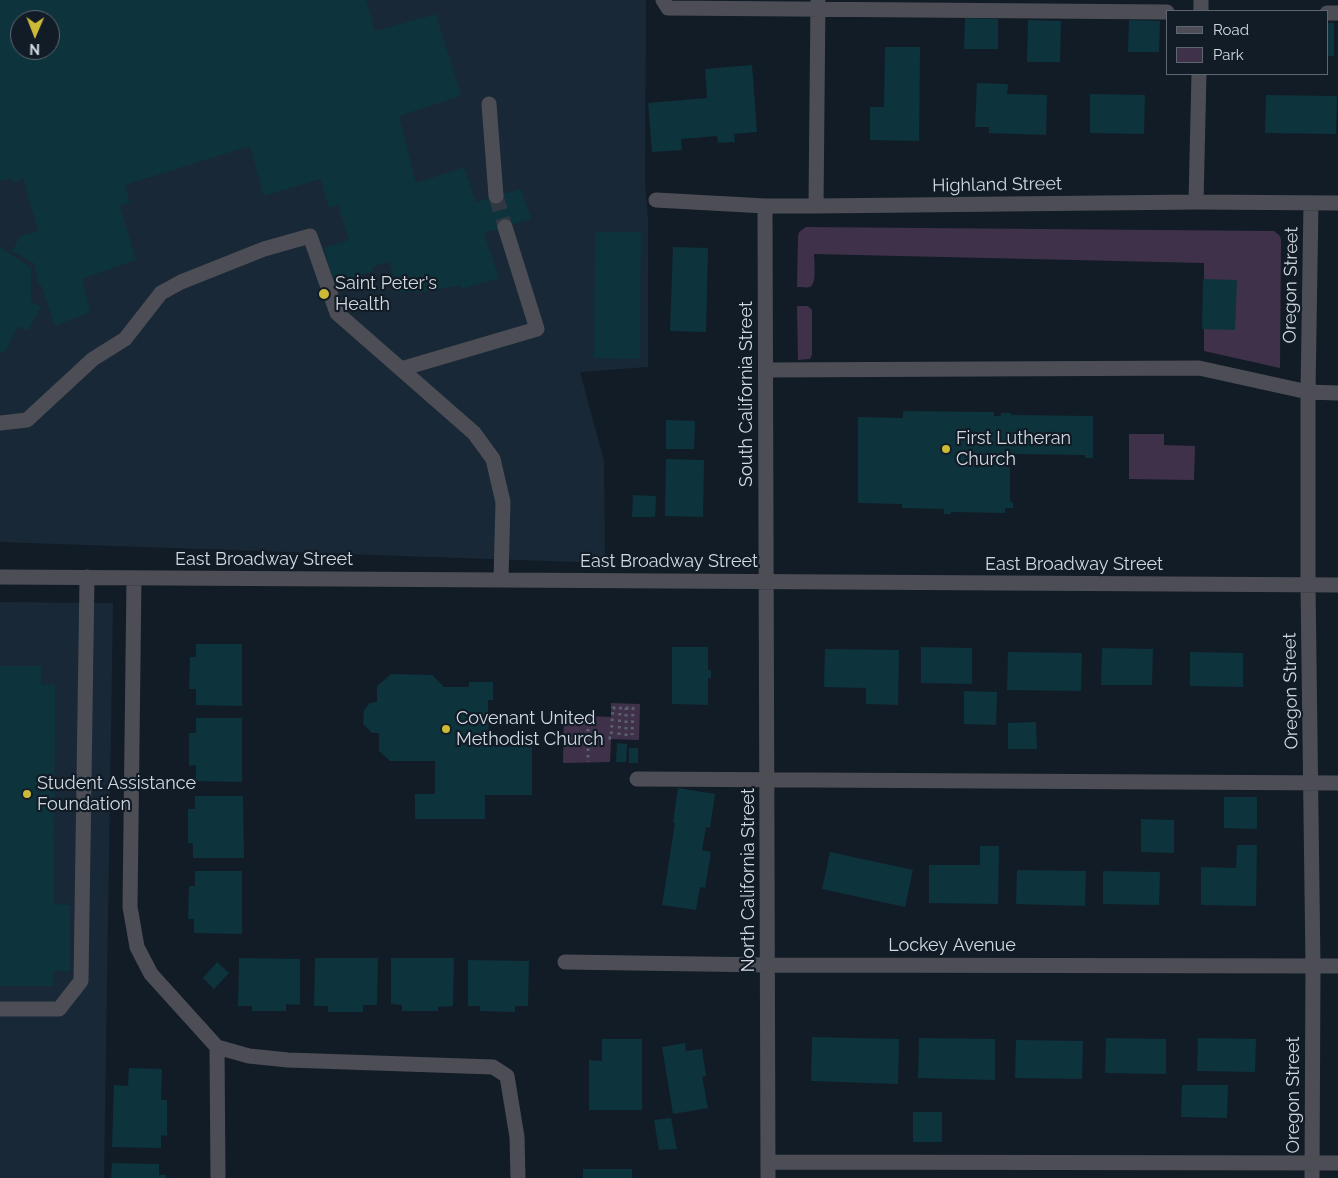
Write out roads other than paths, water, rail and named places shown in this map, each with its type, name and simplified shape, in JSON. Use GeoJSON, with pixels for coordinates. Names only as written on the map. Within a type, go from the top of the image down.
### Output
{"type":"FeatureCollection","features":[{"type":"Feature","properties":{"kind":"street"},"geometry":{"type":"LineString","coordinates":[[663,0],[668,8],[818,5],[1011,6],[1166,12]]}},
{"type":"Feature","properties":{"kind":"street"},"geometry":{"type":"LineString","coordinates":[[816,206],[818,5]]}},
{"type":"Feature","properties":{"kind":"street"},"geometry":{"type":"LineString","coordinates":[[1196,202],[1199,75]]}},
{"type":"Feature","properties":{"kind":"street"},"geometry":{"type":"LineString","coordinates":[[489,104],[496,196]]}},
{"type":"Feature","properties":{"kind":"street","name":"Highland Street"},"geometry":{"type":"LineString","coordinates":[[656,200],[765,206],[1196,202],[1338,203]]}},
{"type":"Feature","properties":{"kind":"street","name":"Oregon Street"},"geometry":{"type":"LineString","coordinates":[[1310,203],[1308,585],[1314,966],[1312,1171]]}},
{"type":"Feature","properties":{"kind":"street","name":"South California Street"},"geometry":{"type":"LineString","coordinates":[[765,206],[767,582]]}},
{"type":"Feature","properties":{"kind":"street"},"geometry":{"type":"LineString","coordinates":[[401,369],[537,329],[505,227]]}},
{"type":"Feature","properties":{"kind":"street"},"geometry":{"type":"LineString","coordinates":[[0,422],[27,420],[93,359],[125,340],[161,293],[180,282],[264,249],[310,236],[338,313],[474,433],[493,460],[503,502],[501,580]]}},
{"type":"Feature","properties":{"kind":"street"},"geometry":{"type":"LineString","coordinates":[[766,370],[1199,368],[1308,392],[1338,393]]}},
{"type":"Feature","properties":{"kind":"street","name":"East Broadway Street"},"geometry":{"type":"LineString","coordinates":[[0,577],[1338,585]]}},
{"type":"Feature","properties":{"kind":"street"},"geometry":{"type":"LineString","coordinates":[[0,1009],[59,1009],[81,980],[87,577]]}},
{"type":"Feature","properties":{"kind":"street"},"geometry":{"type":"LineString","coordinates":[[134,578],[130,906],[137,947],[151,974],[217,1047],[248,1056],[288,1060],[493,1067],[507,1076],[517,1137],[518,1178]]}},
{"type":"Feature","properties":{"kind":"street","name":"North California Street"},"geometry":{"type":"LineString","coordinates":[[767,582],[768,1178]]}},
{"type":"Feature","properties":{"kind":"street"},"geometry":{"type":"LineString","coordinates":[[637,779],[1338,783]]}},
{"type":"Feature","properties":{"kind":"street","name":"Lockey Avenue"},"geometry":{"type":"LineString","coordinates":[[565,962],[768,965],[1338,966]]}},
{"type":"Feature","properties":{"kind":"street"},"geometry":{"type":"LineString","coordinates":[[217,1047],[218,1178]]}},
{"type":"Feature","properties":{"kind":"street"},"geometry":{"type":"LineString","coordinates":[[768,1162],[1312,1171],[1338,1163]]}},
{"type":"Feature","properties":{"kind":"tunnel"},"geometry":{"type":"LineString","coordinates":[[496,196],[505,227]]}},
{"type":"Feature","properties":{"kind":"place","name":"Saint Peter's Health"},"geometry":{"type":"Point","coordinates":[324,294]}},
{"type":"Feature","properties":{"kind":"place","name":"First Lutheran Church"},"geometry":{"type":"Point","coordinates":[946,449]}},
{"type":"Feature","properties":{"kind":"place","name":"Covenant United Methodist Church"},"geometry":{"type":"Point","coordinates":[446,729]}},
{"type":"Feature","properties":{"kind":"place","name":"Student Assistance Foundation"},"geometry":{"type":"Point","coordinates":[27,794]}}]}
